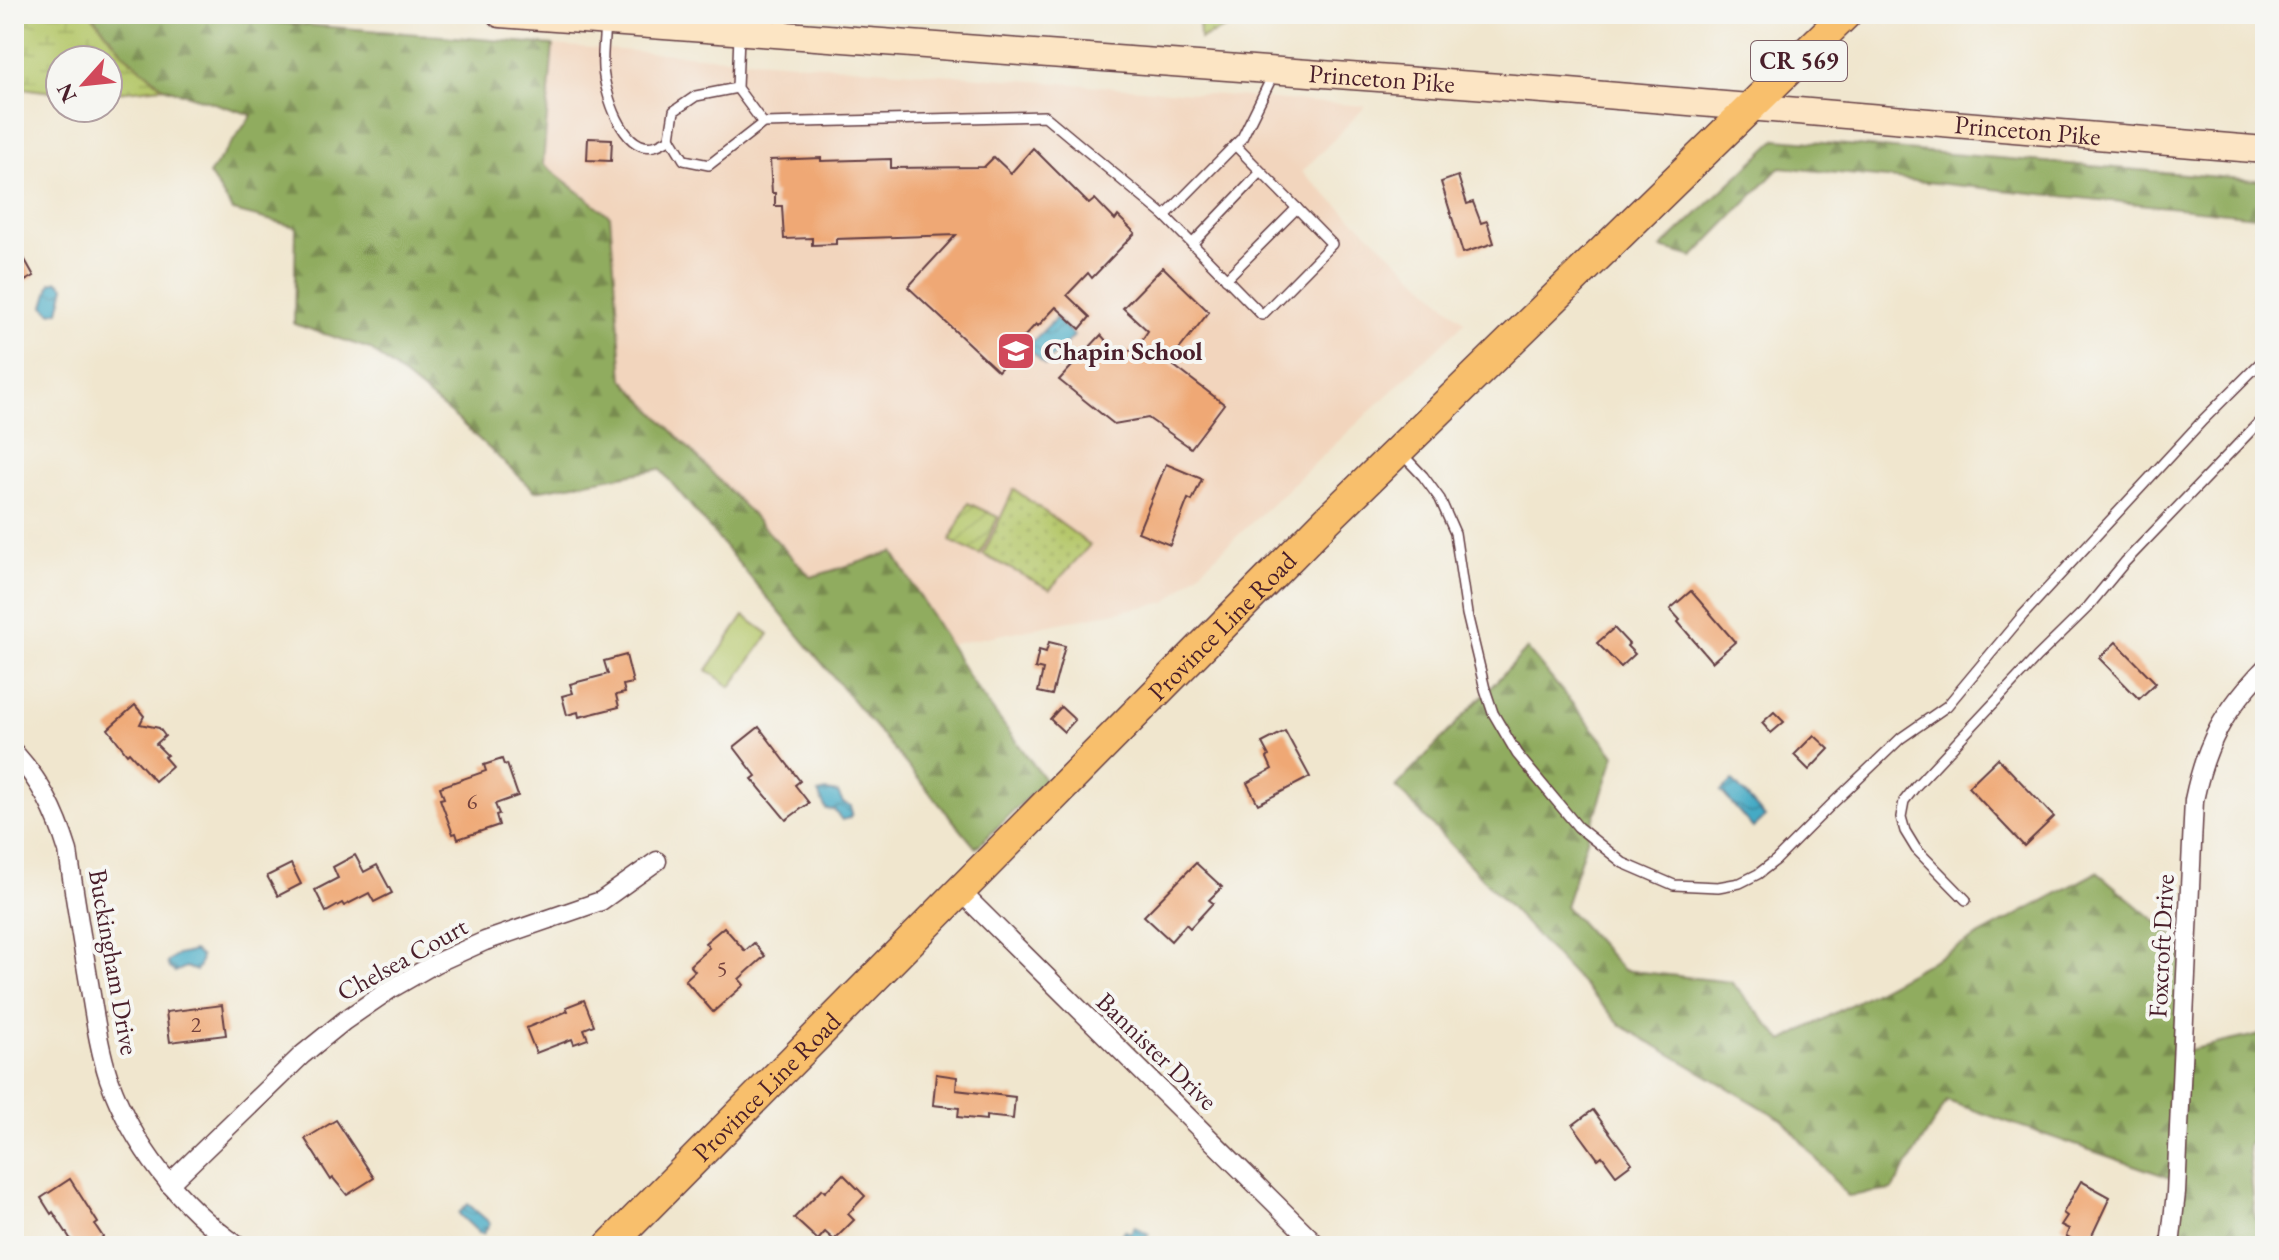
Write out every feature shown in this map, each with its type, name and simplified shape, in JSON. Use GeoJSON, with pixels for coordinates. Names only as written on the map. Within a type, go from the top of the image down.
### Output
{"type":"FeatureCollection","features":[{"type":"Feature","properties":{"kind":"main road","name":"Province Line Road"},"geometry":{"type":"LineString","coordinates":[[609,1246],[1398,451],[1846,14]]}},
{"type":"Feature","properties":{"kind":"main road","name":"Princeton Pike"},"geometry":{"type":"LineString","coordinates":[[515,15],[605,22],[654,20],[739,31],[1752,107],[2265,150]]}},
{"type":"Feature","properties":{"kind":"street","name":"Foxcroft Drive"},"geometry":{"type":"LineString","coordinates":[[2170,1246],[2177,1178],[2194,800],[2200,769],[2210,742],[2245,688],[2265,668]]}},
{"type":"Feature","properties":{"kind":"street","name":"Buckingham Drive"},"geometry":{"type":"LineString","coordinates":[[14,752],[46,793],[59,821],[68,851],[98,1039],[109,1079],[126,1117],[169,1184],[197,1213],[238,1246]]}},
{"type":"Feature","properties":{"kind":"street","name":"Chelsea Court"},"geometry":{"type":"LineString","coordinates":[[169,1184],[302,1055],[389,990],[436,963],[485,941],[601,901],[657,861]]}},
{"type":"Feature","properties":{"kind":"street","name":"Bannister Drive"},"geometry":{"type":"LineString","coordinates":[[961,892],[1318,1246]]}},
{"type":"Feature","properties":{"kind":"lane"},"geometry":{"type":"LineString","coordinates":[[605,22],[603,69],[613,113],[627,135],[643,146],[654,146],[671,138]]}},
{"type":"Feature","properties":{"kind":"lane"},"geometry":{"type":"LineString","coordinates":[[739,31],[737,88],[763,123]]}},
{"type":"Feature","properties":{"kind":"lane"},"geometry":{"type":"LineString","coordinates":[[1165,216],[1242,138],[1275,70]]}},
{"type":"Feature","properties":{"kind":"lane"},"geometry":{"type":"LineString","coordinates":[[737,88],[696,96],[674,111],[671,138],[684,160],[709,165],[763,123],[1045,116],[1165,216],[1262,315],[1332,244],[1235,145]]}},
{"type":"Feature","properties":{"kind":"lane"},"geometry":{"type":"LineString","coordinates":[[1192,244],[1261,172]]}},
{"type":"Feature","properties":{"kind":"lane"},"geometry":{"type":"LineString","coordinates":[[1226,279],[1297,208]]}},
{"type":"Feature","properties":{"kind":"lane"},"geometry":{"type":"LineString","coordinates":[[1398,451],[1440,499],[1455,533],[1467,614],[1485,689],[1493,713],[1517,754],[1578,827],[1623,863],[1674,885],[1718,887],[1740,883],[1776,860],[1901,738],[1947,706],[2023,615],[2203,420],[2265,358]]}},
{"type":"Feature","properties":{"kind":"lane"},"geometry":{"type":"LineString","coordinates":[[1966,900],[1916,849],[1901,817],[1904,801],[2265,416]]}},
{"type":"Feature","properties":{"kind":"shaded area","name":"Chapin School"},"geometry":{"type":"Polygon","coordinates":[[[461,38],[1366,106],[1302,172],[1465,322],[1167,602],[886,657],[442,187],[461,38]]]}},
{"type":"Feature","properties":{"kind":"green space"},"geometry":{"type":"Polygon","coordinates":[[[14,14],[91,14],[116,44],[44,44],[44,91],[14,87],[14,14]]]}},
{"type":"Feature","properties":{"kind":"green space"},"geometry":{"type":"Polygon","coordinates":[[[91,14],[169,14],[553,45],[543,164],[610,216],[623,379],[811,577],[893,552],[971,681],[1045,780],[976,848],[660,469],[535,491],[456,418],[370,349],[294,324],[296,227],[233,211],[209,174],[252,115],[163,87],[125,55],[124,44],[116,44],[91,14]]]}},
{"type":"Feature","properties":{"kind":"green space"},"geometry":{"type":"Polygon","coordinates":[[[1199,14],[1253,14],[1253,17],[1200,39],[1199,14]]]}},
{"type":"Feature","properties":{"kind":"green space"},"geometry":{"type":"Polygon","coordinates":[[[124,54],[125,55],[163,87],[124,91],[124,54]]]}},
{"type":"Feature","properties":{"kind":"green space"},"geometry":{"type":"Polygon","coordinates":[[[1777,139],[2265,181],[2265,217],[1780,167],[1693,257],[1661,248],[1777,139]]]}},
{"type":"Feature","properties":{"kind":"green space"},"geometry":{"type":"Polygon","coordinates":[[[1014,489],[1090,545],[1050,589],[983,555],[1014,489]]]}},
{"type":"Feature","properties":{"kind":"green space"},"geometry":{"type":"Polygon","coordinates":[[[968,503],[998,517],[980,555],[950,541],[968,503]]]}},
{"type":"Feature","properties":{"kind":"green space"},"geometry":{"type":"Polygon","coordinates":[[[744,616],[769,634],[731,687],[707,670],[744,616]]]}},
{"type":"Feature","properties":{"kind":"green space"},"geometry":{"type":"Polygon","coordinates":[[[1527,649],[1615,755],[1565,906],[1623,970],[1731,982],[1783,1041],[2097,872],[2182,943],[2180,1052],[2265,1033],[2265,1121],[2248,1145],[2255,1219],[2265,1218],[2265,1246],[2225,1246],[2174,1240],[2174,1179],[1947,1101],[1892,1190],[1848,1196],[1783,1120],[1622,1026],[1396,787],[1527,649]]]}},
{"type":"Feature","properties":{"kind":"water"},"geometry":{"type":"Polygon","coordinates":[[[58,281],[65,287],[59,311],[52,313],[44,306],[51,283],[58,281]]]}},
{"type":"Feature","properties":{"kind":"water"},"geometry":{"type":"Polygon","coordinates":[[[1056,318],[1074,336],[1045,365],[1027,347],[1056,318]]]}},
{"type":"Feature","properties":{"kind":"water"},"geometry":{"type":"Polygon","coordinates":[[[1733,781],[1765,817],[1753,828],[1721,791],[1733,781]]]}},
{"type":"Feature","properties":{"kind":"water"},"geometry":{"type":"Polygon","coordinates":[[[818,793],[838,793],[843,803],[851,806],[849,818],[842,820],[834,810],[826,809],[818,793]]]}},
{"type":"Feature","properties":{"kind":"water"},"geometry":{"type":"Polygon","coordinates":[[[194,951],[201,957],[196,971],[186,967],[175,972],[169,968],[167,962],[194,951]]]}},
{"type":"Feature","properties":{"kind":"water"},"geometry":{"type":"Polygon","coordinates":[[[468,1204],[490,1223],[483,1234],[459,1213],[468,1204]]]}},
{"type":"Feature","properties":{"kind":"water"},"geometry":{"type":"Polygon","coordinates":[[[1135,1226],[1149,1234],[1141,1246],[1123,1246],[1117,1242],[1124,1230],[1130,1233],[1135,1226]]]}},
{"type":"Feature","properties":{"kind":"building"},"geometry":{"type":"Polygon","coordinates":[[[588,138],[612,139],[611,161],[587,160],[588,138]]]}},
{"type":"Feature","properties":{"kind":"building"},"geometry":{"type":"Polygon","coordinates":[[[1033,148],[1089,204],[1095,199],[1115,220],[1118,216],[1135,233],[1092,278],[1088,273],[1067,295],[1090,317],[1080,329],[1056,307],[1009,353],[1012,356],[998,371],[908,287],[956,235],[836,239],[836,244],[812,245],[812,238],[784,239],[782,206],[775,206],[775,193],[772,193],[770,160],[891,159],[891,168],[984,167],[994,157],[1011,173],[1033,148]]]}},
{"type":"Feature","properties":{"kind":"building"},"geometry":{"type":"Polygon","coordinates":[[[1458,176],[1467,204],[1473,202],[1481,223],[1487,221],[1494,243],[1463,253],[1441,182],[1458,176]]]}},
{"type":"Feature","properties":{"kind":"building"},"geometry":{"type":"Polygon","coordinates":[[[24,258],[34,276],[14,287],[14,264],[24,258]]]}},
{"type":"Feature","properties":{"kind":"building"},"geometry":{"type":"Polygon","coordinates":[[[1163,267],[1209,312],[1169,362],[1224,404],[1191,448],[1148,418],[1114,424],[1059,380],[1101,335],[1116,352],[1135,350],[1148,331],[1123,308],[1163,267]]]}},
{"type":"Feature","properties":{"kind":"building"},"geometry":{"type":"Polygon","coordinates":[[[1166,464],[1202,479],[1192,501],[1188,499],[1170,545],[1138,532],[1166,464]]]}},
{"type":"Feature","properties":{"kind":"building"},"geometry":{"type":"Polygon","coordinates":[[[1691,591],[1735,642],[1712,662],[1670,609],[1691,591]]]}},
{"type":"Feature","properties":{"kind":"building"},"geometry":{"type":"Polygon","coordinates":[[[1614,628],[1635,654],[1621,667],[1597,643],[1614,628]]]}},
{"type":"Feature","properties":{"kind":"building"},"geometry":{"type":"Polygon","coordinates":[[[1049,642],[1065,646],[1052,695],[1038,692],[1043,670],[1035,668],[1039,650],[1046,652],[1049,642]]]}},
{"type":"Feature","properties":{"kind":"building"},"geometry":{"type":"Polygon","coordinates":[[[2116,642],[2156,683],[2139,699],[2099,658],[2116,642]]]}},
{"type":"Feature","properties":{"kind":"building"},"geometry":{"type":"Polygon","coordinates":[[[626,655],[633,683],[623,685],[625,693],[616,695],[619,707],[579,717],[578,712],[567,715],[562,696],[573,693],[570,684],[608,674],[604,661],[626,655]]]}},
{"type":"Feature","properties":{"kind":"building"},"geometry":{"type":"Polygon","coordinates":[[[135,705],[144,716],[140,724],[159,728],[165,736],[156,744],[167,755],[164,757],[172,766],[155,781],[129,752],[127,754],[108,729],[135,705]]]}},
{"type":"Feature","properties":{"kind":"building"},"geometry":{"type":"Polygon","coordinates":[[[1061,707],[1075,720],[1064,732],[1050,719],[1061,707]]]}},
{"type":"Feature","properties":{"kind":"building"},"geometry":{"type":"Polygon","coordinates":[[[1774,712],[1784,722],[1771,733],[1762,723],[1774,712]]]}},
{"type":"Feature","properties":{"kind":"building"},"geometry":{"type":"Polygon","coordinates":[[[759,727],[800,781],[795,785],[809,803],[786,820],[752,779],[756,776],[734,747],[759,727]]]}},
{"type":"Feature","properties":{"kind":"building"},"geometry":{"type":"Polygon","coordinates":[[[1285,731],[1310,777],[1258,804],[1247,783],[1272,769],[1262,743],[1285,731]]]}},
{"type":"Feature","properties":{"kind":"building"},"geometry":{"type":"Polygon","coordinates":[[[1814,735],[1829,749],[1809,770],[1794,755],[1814,735]]]}},
{"type":"Feature","properties":{"kind":"building"},"geometry":{"type":"Polygon","coordinates":[[[1998,758],[2054,817],[2024,846],[1968,787],[1998,758]]]}},
{"type":"Feature","properties":{"kind":"building"},"geometry":{"type":"Polygon","coordinates":[[[502,759],[504,765],[507,764],[518,796],[495,804],[499,825],[458,839],[456,833],[453,834],[440,799],[444,798],[440,787],[486,771],[484,765],[502,759]]]}},
{"type":"Feature","properties":{"kind":"building"},"geometry":{"type":"Polygon","coordinates":[[[355,855],[364,872],[377,865],[392,893],[374,902],[369,893],[326,912],[315,890],[338,878],[333,867],[355,855]]]}},
{"type":"Feature","properties":{"kind":"building"},"geometry":{"type":"Polygon","coordinates":[[[1196,863],[1222,887],[1209,900],[1213,903],[1190,928],[1186,924],[1171,941],[1144,916],[1196,863]]]}},
{"type":"Feature","properties":{"kind":"building"},"geometry":{"type":"Polygon","coordinates":[[[291,864],[301,884],[278,896],[267,876],[291,864]]]}},
{"type":"Feature","properties":{"kind":"building"},"geometry":{"type":"Polygon","coordinates":[[[724,927],[745,951],[754,943],[765,956],[739,979],[744,985],[713,1012],[685,980],[695,971],[690,965],[709,948],[705,943],[724,927]]]}},
{"type":"Feature","properties":{"kind":"building"},"geometry":{"type":"Polygon","coordinates":[[[584,1000],[594,1025],[584,1029],[588,1039],[574,1044],[572,1039],[536,1053],[526,1028],[568,1011],[566,1007],[584,1000]]]}},
{"type":"Feature","properties":{"kind":"building"},"geometry":{"type":"Polygon","coordinates":[[[222,1005],[226,1035],[170,1042],[166,1012],[222,1005]]]}},
{"type":"Feature","properties":{"kind":"building"},"geometry":{"type":"Polygon","coordinates":[[[936,1074],[957,1077],[956,1090],[1015,1097],[1013,1119],[958,1117],[959,1108],[933,1105],[936,1074]]]}},
{"type":"Feature","properties":{"kind":"building"},"geometry":{"type":"Polygon","coordinates":[[[1593,1110],[1632,1163],[1616,1175],[1602,1156],[1598,1159],[1573,1125],[1593,1110]]]}},
{"type":"Feature","properties":{"kind":"building"},"geometry":{"type":"Polygon","coordinates":[[[336,1120],[374,1178],[347,1195],[333,1178],[331,1180],[305,1139],[336,1120]]]}},
{"type":"Feature","properties":{"kind":"building"},"geometry":{"type":"Polygon","coordinates":[[[843,1174],[865,1196],[848,1214],[854,1220],[834,1240],[825,1232],[818,1240],[794,1218],[822,1189],[825,1192],[843,1174]]]}},
{"type":"Feature","properties":{"kind":"building"},"geometry":{"type":"Polygon","coordinates":[[[70,1179],[98,1223],[95,1225],[103,1237],[90,1246],[75,1246],[41,1198],[70,1179]]]}},
{"type":"Feature","properties":{"kind":"building"},"geometry":{"type":"Polygon","coordinates":[[[2081,1181],[2110,1197],[2087,1246],[2066,1246],[2070,1238],[2066,1236],[2069,1229],[2061,1225],[2067,1216],[2063,1213],[2081,1181]]]}},
{"type":"Feature","properties":{"kind":"place","name":"Chapin School"},"geometry":{"type":"Point","coordinates":[1016,351]}}]}
